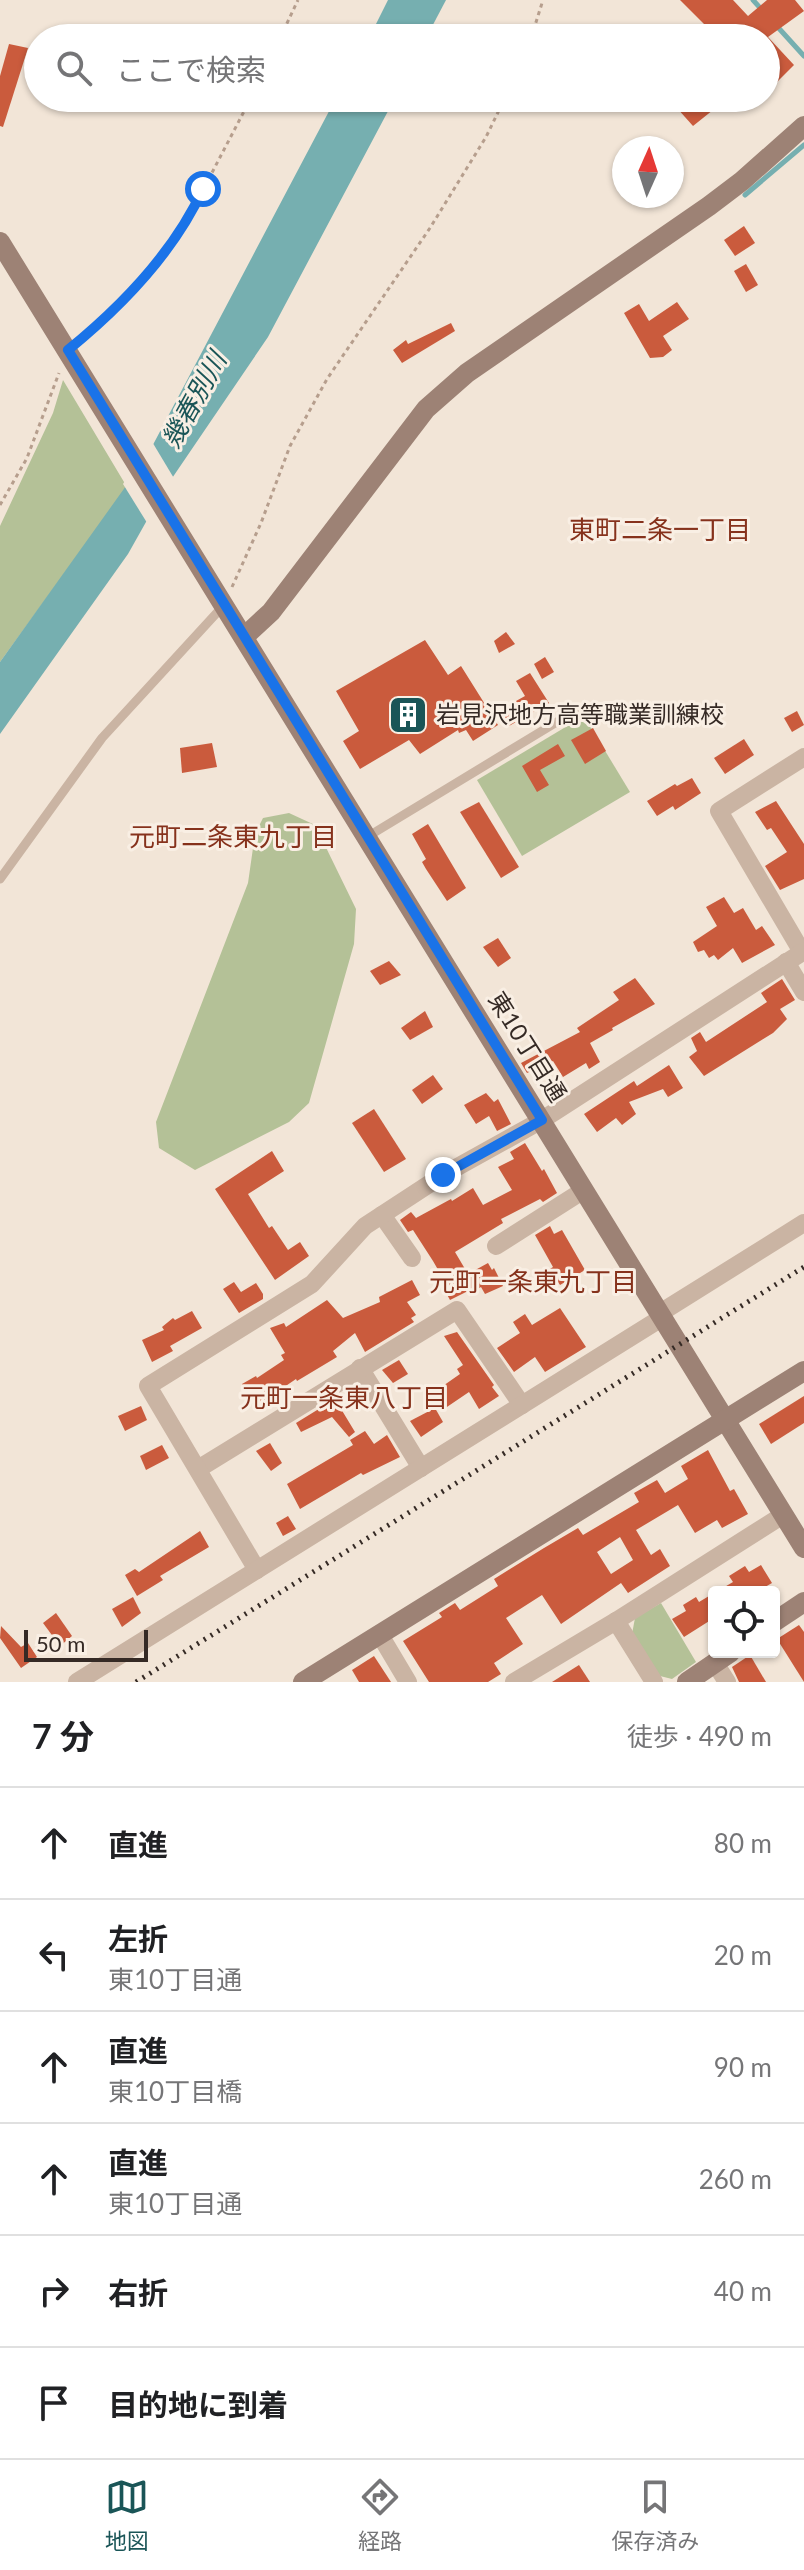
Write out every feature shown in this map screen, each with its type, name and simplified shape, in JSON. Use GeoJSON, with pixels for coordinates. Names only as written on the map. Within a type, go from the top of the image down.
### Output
{"type":"FeatureCollection","features":[{"type":"Feature","properties":{"kind":"street"},"geometry":{"type":"LineString","coordinates":[[244,637],[271,612],[426,409],[467,373],[742,181],[804,126]]}},
{"type":"Feature","properties":{"kind":"street"},"geometry":{"type":"LineString","coordinates":[[0,242],[68,350]]}},
{"type":"Feature","properties":{"kind":"street","name":"東10丁目通"},"geometry":{"type":"LineString","coordinates":[[68,350],[804,1548]]}},
{"type":"Feature","properties":{"kind":"street"},"geometry":{"type":"LineString","coordinates":[[257,1570],[148,1386],[312,1284],[365,1226],[443,1175],[542,1120],[803,951],[719,811],[804,757]]}},
{"type":"Feature","properties":{"kind":"street"},"geometry":{"type":"LineString","coordinates":[[786,962],[804,992]]}},
{"type":"Feature","properties":{"kind":"street"},"geometry":{"type":"LineString","coordinates":[[496,1246],[584,1190]]}},
{"type":"Feature","properties":{"kind":"street"},"geometry":{"type":"LineString","coordinates":[[382,1215],[412,1258]]}},
{"type":"Feature","properties":{"kind":"street"},"geometry":{"type":"LineString","coordinates":[[77,1682],[522,1405],[804,1223]]}},
{"type":"Feature","properties":{"kind":"street"},"geometry":{"type":"LineString","coordinates":[[198,1469],[457,1310],[522,1405]]}},
{"type":"Feature","properties":{"kind":"street"},"geometry":{"type":"LineString","coordinates":[[360,1368],[421,1468]]}},
{"type":"Feature","properties":{"kind":"street"},"geometry":{"type":"LineString","coordinates":[[303,1682],[804,1371]]}},
{"type":"Feature","properties":{"kind":"street"},"geometry":{"type":"LineString","coordinates":[[514,1682],[783,1515]]}},
{"type":"Feature","properties":{"kind":"street"},"geometry":{"type":"LineString","coordinates":[[780,1618],[804,1602]]}},
{"type":"Feature","properties":{"kind":"street"},"geometry":{"type":"LineString","coordinates":[[616,1621],[654,1682]]}},
{"type":"Feature","properties":{"kind":"street"},"geometry":{"type":"LineString","coordinates":[[380,1635],[408,1682]]}},
{"type":"Feature","properties":{"kind":"street"},"geometry":{"type":"LineString","coordinates":[[687,1682],[722,1658]]}},
{"type":"Feature","properties":{"kind":"street"},"geometry":{"type":"LineString","coordinates":[[723,1658],[727,1682]]}},
{"type":"Feature","properties":{"kind":"lane"},"geometry":{"type":"LineString","coordinates":[[0,879],[102,738],[224,605]]}},
{"type":"Feature","properties":{"kind":"lane"},"geometry":{"type":"LineString","coordinates":[[367,837],[575,711]]}},
{"type":"Feature","properties":{"kind":"path"},"geometry":{"type":"LineString","coordinates":[[287,24],[298,0]]}},
{"type":"Feature","properties":{"kind":"path"},"geometry":{"type":"LineString","coordinates":[[535,24],[543,0]]}},
{"type":"Feature","properties":{"kind":"path"},"geometry":{"type":"LineString","coordinates":[[0,505],[27,458],[68,350],[106,319],[182,230],[244,112]]}},
{"type":"Feature","properties":{"kind":"path"},"geometry":{"type":"LineString","coordinates":[[224,605],[261,523],[290,446],[327,379],[454,189],[498,112]]}},
{"type":"Feature","properties":{"kind":"green space"},"geometry":{"type":"Polygon","coordinates":[[[63,380],[127,487],[0,662],[0,526],[53,413],[63,380]]]}},
{"type":"Feature","properties":{"kind":"green space"},"geometry":{"type":"Polygon","coordinates":[[[584,716],[630,792],[522,856],[477,780],[584,716]]]}},
{"type":"Feature","properties":{"kind":"green space"},"geometry":{"type":"Polygon","coordinates":[[[289,813],[315,825],[356,909],[354,944],[309,1103],[289,1122],[195,1170],[159,1148],[156,1122],[248,883],[255,834],[263,818],[289,813]]]}},
{"type":"Feature","properties":{"kind":"green space"},"geometry":{"type":"Polygon","coordinates":[[[661,1603],[696,1662],[672,1679],[660,1676],[632,1634],[635,1618],[661,1603]]]}},
{"type":"Feature","properties":{"kind":"water"},"geometry":{"type":"Polygon","coordinates":[[[388,0],[446,0],[433,24],[376,24],[388,0]]]}},
{"type":"Feature","properties":{"kind":"water","name":"幾春別川"},"geometry":{"type":"Polygon","coordinates":[[[329,112],[388,112],[268,337],[164,490],[128,554],[0,734],[0,662],[146,458],[329,112]]]}},
{"type":"Feature","properties":{"kind":"pier"},"geometry":{"type":"Polygon","coordinates":[[[151,440],[175,480],[149,526],[123,484],[151,440]]]}},
{"type":"Feature","properties":{"kind":"building"},"geometry":{"type":"Polygon","coordinates":[[[680,0],[733,0],[748,16],[767,0],[795,0],[804,11],[780,28],[780,24],[704,24],[680,0]]]}},
{"type":"Feature","properties":{"kind":"building"},"geometry":{"type":"Polygon","coordinates":[[[9,44],[24,47],[24,61],[3,127],[0,126],[0,76],[9,44]]]}},
{"type":"Feature","properties":{"kind":"building"},"geometry":{"type":"Polygon","coordinates":[[[780,50],[794,65],[780,79],[780,50]]]}},
{"type":"Feature","properties":{"kind":"building"},"geometry":{"type":"Polygon","coordinates":[[[680,112],[710,112],[693,126],[680,112]]]}},
{"type":"Feature","properties":{"kind":"building"},"geometry":{"type":"Polygon","coordinates":[[[744,226],[755,243],[735,256],[724,240],[744,226]]]}},
{"type":"Feature","properties":{"kind":"building"},"geometry":{"type":"Polygon","coordinates":[[[746,264],[758,285],[746,292],[734,271],[746,264]]]}},
{"type":"Feature","properties":{"kind":"building"},"geometry":{"type":"Polygon","coordinates":[[[677,302],[689,319],[663,336],[672,350],[663,357],[650,358],[624,313],[639,304],[649,321],[677,302]]]}},
{"type":"Feature","properties":{"kind":"building"},"geometry":{"type":"Polygon","coordinates":[[[451,323],[455,331],[402,363],[393,350],[406,340],[408,344],[451,323]]]}},
{"type":"Feature","properties":{"kind":"building"},"geometry":{"type":"Polygon","coordinates":[[[506,632],[515,644],[499,653],[494,641],[506,632]]]}},
{"type":"Feature","properties":{"kind":"building"},"geometry":{"type":"Polygon","coordinates":[[[425,640],[448,675],[461,666],[498,725],[473,741],[466,730],[459,733],[458,730],[420,754],[409,740],[360,769],[343,741],[359,731],[336,691],[425,640]]]}},
{"type":"Feature","properties":{"kind":"building"},"geometry":{"type":"Polygon","coordinates":[[[545,657],[554,672],[542,679],[534,664],[545,657]]]}},
{"type":"Feature","properties":{"kind":"building"},"geometry":{"type":"Polygon","coordinates":[[[530,673],[549,703],[509,726],[500,710],[525,696],[516,681],[530,673]]]}},
{"type":"Feature","properties":{"kind":"building"},"geometry":{"type":"Polygon","coordinates":[[[797,711],[804,725],[792,732],[784,718],[797,711]]]}},
{"type":"Feature","properties":{"kind":"building"},"geometry":{"type":"Polygon","coordinates":[[[593,728],[606,751],[585,764],[571,740],[593,728]]]}},
{"type":"Feature","properties":{"kind":"building"},"geometry":{"type":"Polygon","coordinates":[[[744,739],[754,755],[725,774],[714,758],[744,739]]]}},
{"type":"Feature","properties":{"kind":"building"},"geometry":{"type":"Polygon","coordinates":[[[212,743],[217,767],[182,773],[180,748],[212,743]]]}},
{"type":"Feature","properties":{"kind":"building"},"geometry":{"type":"Polygon","coordinates":[[[558,744],[565,756],[540,770],[549,785],[537,792],[522,766],[558,744]]]}},
{"type":"Feature","properties":{"kind":"building"},"geometry":{"type":"Polygon","coordinates":[[[692,778],[701,793],[675,810],[673,806],[657,816],[647,801],[692,778]]]}},
{"type":"Feature","properties":{"kind":"building"},"geometry":{"type":"Polygon","coordinates":[[[776,801],[804,844],[804,879],[780,890],[765,866],[787,852],[771,828],[767,830],[755,812],[776,801]]]}},
{"type":"Feature","properties":{"kind":"building"},"geometry":{"type":"Polygon","coordinates":[[[479,802],[519,867],[501,878],[460,812],[479,802]]]}},
{"type":"Feature","properties":{"kind":"building"},"geometry":{"type":"Polygon","coordinates":[[[428,824],[466,888],[447,901],[422,862],[426,859],[412,834],[428,824]]]}},
{"type":"Feature","properties":{"kind":"building"},"geometry":{"type":"Polygon","coordinates":[[[724,897],[734,913],[743,908],[756,930],[762,926],[775,945],[742,963],[733,948],[718,960],[714,955],[709,958],[704,950],[698,952],[693,942],[717,926],[706,907],[724,897]]]}},
{"type":"Feature","properties":{"kind":"building"},"geometry":{"type":"Polygon","coordinates":[[[498,938],[511,958],[498,967],[483,947],[498,938]]]}},
{"type":"Feature","properties":{"kind":"building"},"geometry":{"type":"Polygon","coordinates":[[[389,961],[401,975],[380,985],[370,971],[389,961]]]}},
{"type":"Feature","properties":{"kind":"building"},"geometry":{"type":"Polygon","coordinates":[[[635,978],[655,1004],[590,1043],[600,1062],[589,1069],[586,1063],[563,1077],[553,1061],[527,1073],[521,1063],[580,1032],[577,1028],[619,1000],[613,992],[635,978]]]}},
{"type":"Feature","properties":{"kind":"building"},"geometry":{"type":"Polygon","coordinates":[[[782,979],[795,1000],[780,1009],[787,1019],[773,1033],[704,1076],[689,1057],[697,1051],[691,1038],[700,1032],[706,1042],[767,1002],[761,993],[782,979]]]}},
{"type":"Feature","properties":{"kind":"building"},"geometry":{"type":"Polygon","coordinates":[[[425,1011],[433,1027],[410,1040],[401,1028],[425,1011]]]}},
{"type":"Feature","properties":{"kind":"building"},"geometry":{"type":"Polygon","coordinates":[[[669,1065],[683,1088],[668,1097],[663,1089],[629,1102],[636,1114],[622,1125],[616,1118],[597,1132],[584,1114],[634,1081],[637,1086],[669,1065]]]}},
{"type":"Feature","properties":{"kind":"building"},"geometry":{"type":"Polygon","coordinates":[[[433,1075],[443,1089],[422,1104],[412,1090],[433,1075]]]}},
{"type":"Feature","properties":{"kind":"building"},"geometry":{"type":"Polygon","coordinates":[[[486,1093],[494,1102],[498,1099],[511,1124],[497,1131],[489,1116],[476,1124],[464,1105],[486,1093]]]}},
{"type":"Feature","properties":{"kind":"building"},"geometry":{"type":"Polygon","coordinates":[[[374,1109],[406,1159],[384,1172],[352,1123],[374,1109]]]}},
{"type":"Feature","properties":{"kind":"building"},"geometry":{"type":"Polygon","coordinates":[[[525,1143],[557,1193],[501,1219],[503,1223],[455,1252],[468,1274],[488,1263],[503,1286],[485,1294],[481,1287],[474,1288],[450,1300],[444,1289],[448,1287],[433,1261],[413,1230],[408,1232],[400,1220],[411,1212],[416,1218],[473,1188],[483,1205],[512,1190],[498,1167],[514,1159],[510,1152],[525,1143]]]}},
{"type":"Feature","properties":{"kind":"building"},"geometry":{"type":"Polygon","coordinates":[[[272,1151],[284,1171],[248,1194],[269,1228],[272,1226],[288,1250],[300,1242],[309,1256],[275,1280],[215,1189],[272,1151]]]}},
{"type":"Feature","properties":{"kind":"building"},"geometry":{"type":"Polygon","coordinates":[[[550,1226],[554,1234],[562,1230],[585,1270],[560,1285],[535,1235],[550,1226]]]}},
{"type":"Feature","properties":{"kind":"building"},"geometry":{"type":"Polygon","coordinates":[[[412,1280],[420,1295],[407,1302],[416,1315],[411,1318],[414,1322],[365,1352],[355,1333],[333,1351],[337,1357],[296,1379],[256,1409],[242,1384],[284,1360],[281,1355],[285,1353],[270,1328],[284,1323],[286,1327],[327,1300],[343,1318],[380,1302],[379,1297],[412,1280]]]}},
{"type":"Feature","properties":{"kind":"building"},"geometry":{"type":"Polygon","coordinates":[[[234,1282],[241,1292],[256,1283],[263,1299],[239,1313],[223,1289],[234,1282]]]}},
{"type":"Feature","properties":{"kind":"building"},"geometry":{"type":"Polygon","coordinates":[[[560,1308],[586,1347],[545,1372],[535,1357],[514,1372],[497,1348],[520,1333],[513,1322],[525,1314],[532,1325],[560,1308]]]}},
{"type":"Feature","properties":{"kind":"building"},"geometry":{"type":"Polygon","coordinates":[[[192,1311],[202,1328],[170,1346],[173,1351],[152,1362],[142,1340],[164,1330],[162,1327],[173,1318],[175,1320],[192,1311]]]}},
{"type":"Feature","properties":{"kind":"building"},"geometry":{"type":"Polygon","coordinates":[[[457,1332],[499,1396],[479,1409],[469,1392],[441,1411],[430,1395],[460,1374],[457,1369],[463,1365],[444,1336],[457,1332]]]}},
{"type":"Feature","properties":{"kind":"building"},"geometry":{"type":"Polygon","coordinates":[[[399,1360],[408,1374],[393,1383],[382,1370],[399,1360]]]}},
{"type":"Feature","properties":{"kind":"building"},"geometry":{"type":"Polygon","coordinates":[[[804,1396],[804,1423],[771,1444],[759,1424],[804,1396]]]}},
{"type":"Feature","properties":{"kind":"building"},"geometry":{"type":"Polygon","coordinates":[[[335,1399],[355,1432],[349,1437],[332,1417],[301,1432],[296,1423],[335,1399]]]}},
{"type":"Feature","properties":{"kind":"building"},"geometry":{"type":"Polygon","coordinates":[[[141,1406],[147,1420],[125,1431],[118,1416],[141,1406]]]}},
{"type":"Feature","properties":{"kind":"building"},"geometry":{"type":"Polygon","coordinates":[[[435,1408],[443,1422],[421,1437],[410,1421],[435,1408]]]}},
{"type":"Feature","properties":{"kind":"building"},"geometry":{"type":"Polygon","coordinates":[[[365,1431],[374,1444],[387,1435],[400,1457],[363,1475],[361,1473],[300,1509],[287,1484],[353,1445],[350,1440],[365,1431]]]}},
{"type":"Feature","properties":{"kind":"building"},"geometry":{"type":"Polygon","coordinates":[[[270,1443],[282,1463],[271,1471],[256,1451],[270,1443]]]}},
{"type":"Feature","properties":{"kind":"building"},"geometry":{"type":"Polygon","coordinates":[[[162,1445],[169,1458],[146,1470],[140,1456],[162,1445]]]}},
{"type":"Feature","properties":{"kind":"building"},"geometry":{"type":"Polygon","coordinates":[[[708,1450],[730,1491],[734,1489],[748,1514],[722,1528],[717,1520],[695,1533],[678,1505],[636,1530],[651,1555],[660,1549],[670,1566],[628,1593],[621,1583],[561,1624],[542,1595],[506,1618],[523,1644],[494,1663],[501,1674],[488,1682],[429,1682],[403,1641],[442,1617],[439,1613],[455,1603],[460,1610],[498,1586],[494,1579],[544,1548],[578,1528],[583,1535],[639,1502],[634,1493],[657,1480],[665,1493],[688,1479],[681,1466],[708,1450]],[[620,1537],[597,1552],[611,1574],[633,1560],[620,1537]]]}},
{"type":"Feature","properties":{"kind":"building"},"geometry":{"type":"Polygon","coordinates":[[[288,1516],[296,1529],[283,1536],[276,1523],[288,1516]]]}},
{"type":"Feature","properties":{"kind":"building"},"geometry":{"type":"Polygon","coordinates":[[[200,1531],[209,1547],[160,1576],[163,1580],[137,1596],[125,1575],[135,1569],[139,1572],[200,1531]]]}},
{"type":"Feature","properties":{"kind":"building"},"geometry":{"type":"Polygon","coordinates":[[[761,1565],[772,1583],[767,1586],[726,1586],[733,1582],[729,1576],[745,1566],[749,1572],[761,1565]]]}},
{"type":"Feature","properties":{"kind":"building"},"geometry":{"type":"Polygon","coordinates":[[[133,1597],[141,1613],[122,1627],[112,1609],[133,1597]]]}},
{"type":"Feature","properties":{"kind":"building"},"geometry":{"type":"Polygon","coordinates":[[[696,1597],[699,1602],[708,1597],[708,1622],[684,1637],[672,1619],[686,1611],[683,1605],[696,1597]]]}},
{"type":"Feature","properties":{"kind":"building"},"geometry":{"type":"Polygon","coordinates":[[[56,1613],[72,1636],[60,1646],[43,1623],[56,1613]]]}},
{"type":"Feature","properties":{"kind":"building"},"geometry":{"type":"Polygon","coordinates":[[[799,1625],[804,1632],[804,1682],[780,1644],[780,1637],[799,1625]]]}},
{"type":"Feature","properties":{"kind":"building"},"geometry":{"type":"Polygon","coordinates":[[[1,1626],[21,1647],[28,1643],[37,1657],[21,1668],[0,1638],[1,1626]]]}},
{"type":"Feature","properties":{"kind":"building"},"geometry":{"type":"Polygon","coordinates":[[[374,1656],[391,1682],[359,1682],[352,1670],[374,1656]]]}},
{"type":"Feature","properties":{"kind":"building"},"geometry":{"type":"Polygon","coordinates":[[[746,1658],[752,1658],[766,1682],[739,1682],[732,1667],[746,1658]]]}},
{"type":"Feature","properties":{"kind":"building"},"geometry":{"type":"Polygon","coordinates":[[[579,1665],[590,1682],[552,1682],[579,1665]]]}},
{"type":"Feature","properties":{"kind":"waterway"},"geometry":{"type":"LineString","coordinates":[[753,0],[763,11]]}},
{"type":"Feature","properties":{"kind":"waterway"},"geometry":{"type":"LineString","coordinates":[[780,30],[804,56]]}},
{"type":"Feature","properties":{"kind":"waterway"},"geometry":{"type":"LineString","coordinates":[[745,195],[804,145]]}},
{"type":"Feature","properties":{"kind":"railway"},"geometry":{"type":"LineString","coordinates":[[136,1682],[804,1267]]}},
{"type":"Feature","properties":{"kind":"place","name":"岩見沢地方高等職業訓練校"},"geometry":{"type":"Point","coordinates":[408,715]}},
{"type":"Feature","properties":{"kind":"district","name":"東町二条一丁目"},"geometry":{"type":"Point","coordinates":[660,530]}},
{"type":"Feature","properties":{"kind":"district","name":"元町二条東九丁目"},"geometry":{"type":"Point","coordinates":[233,837]}},
{"type":"Feature","properties":{"kind":"district","name":"元町一条東九丁目"},"geometry":{"type":"Point","coordinates":[533,1282]}},
{"type":"Feature","properties":{"kind":"district","name":"元町一条東八丁目"},"geometry":{"type":"Point","coordinates":[344,1398]}},
{"type":"Feature","properties":{"kind":"route"},"geometry":{"type":"LineString","coordinates":[[203,189],[182,230],[106,319],[68,350],[542,1120],[443,1175]]}}]}
